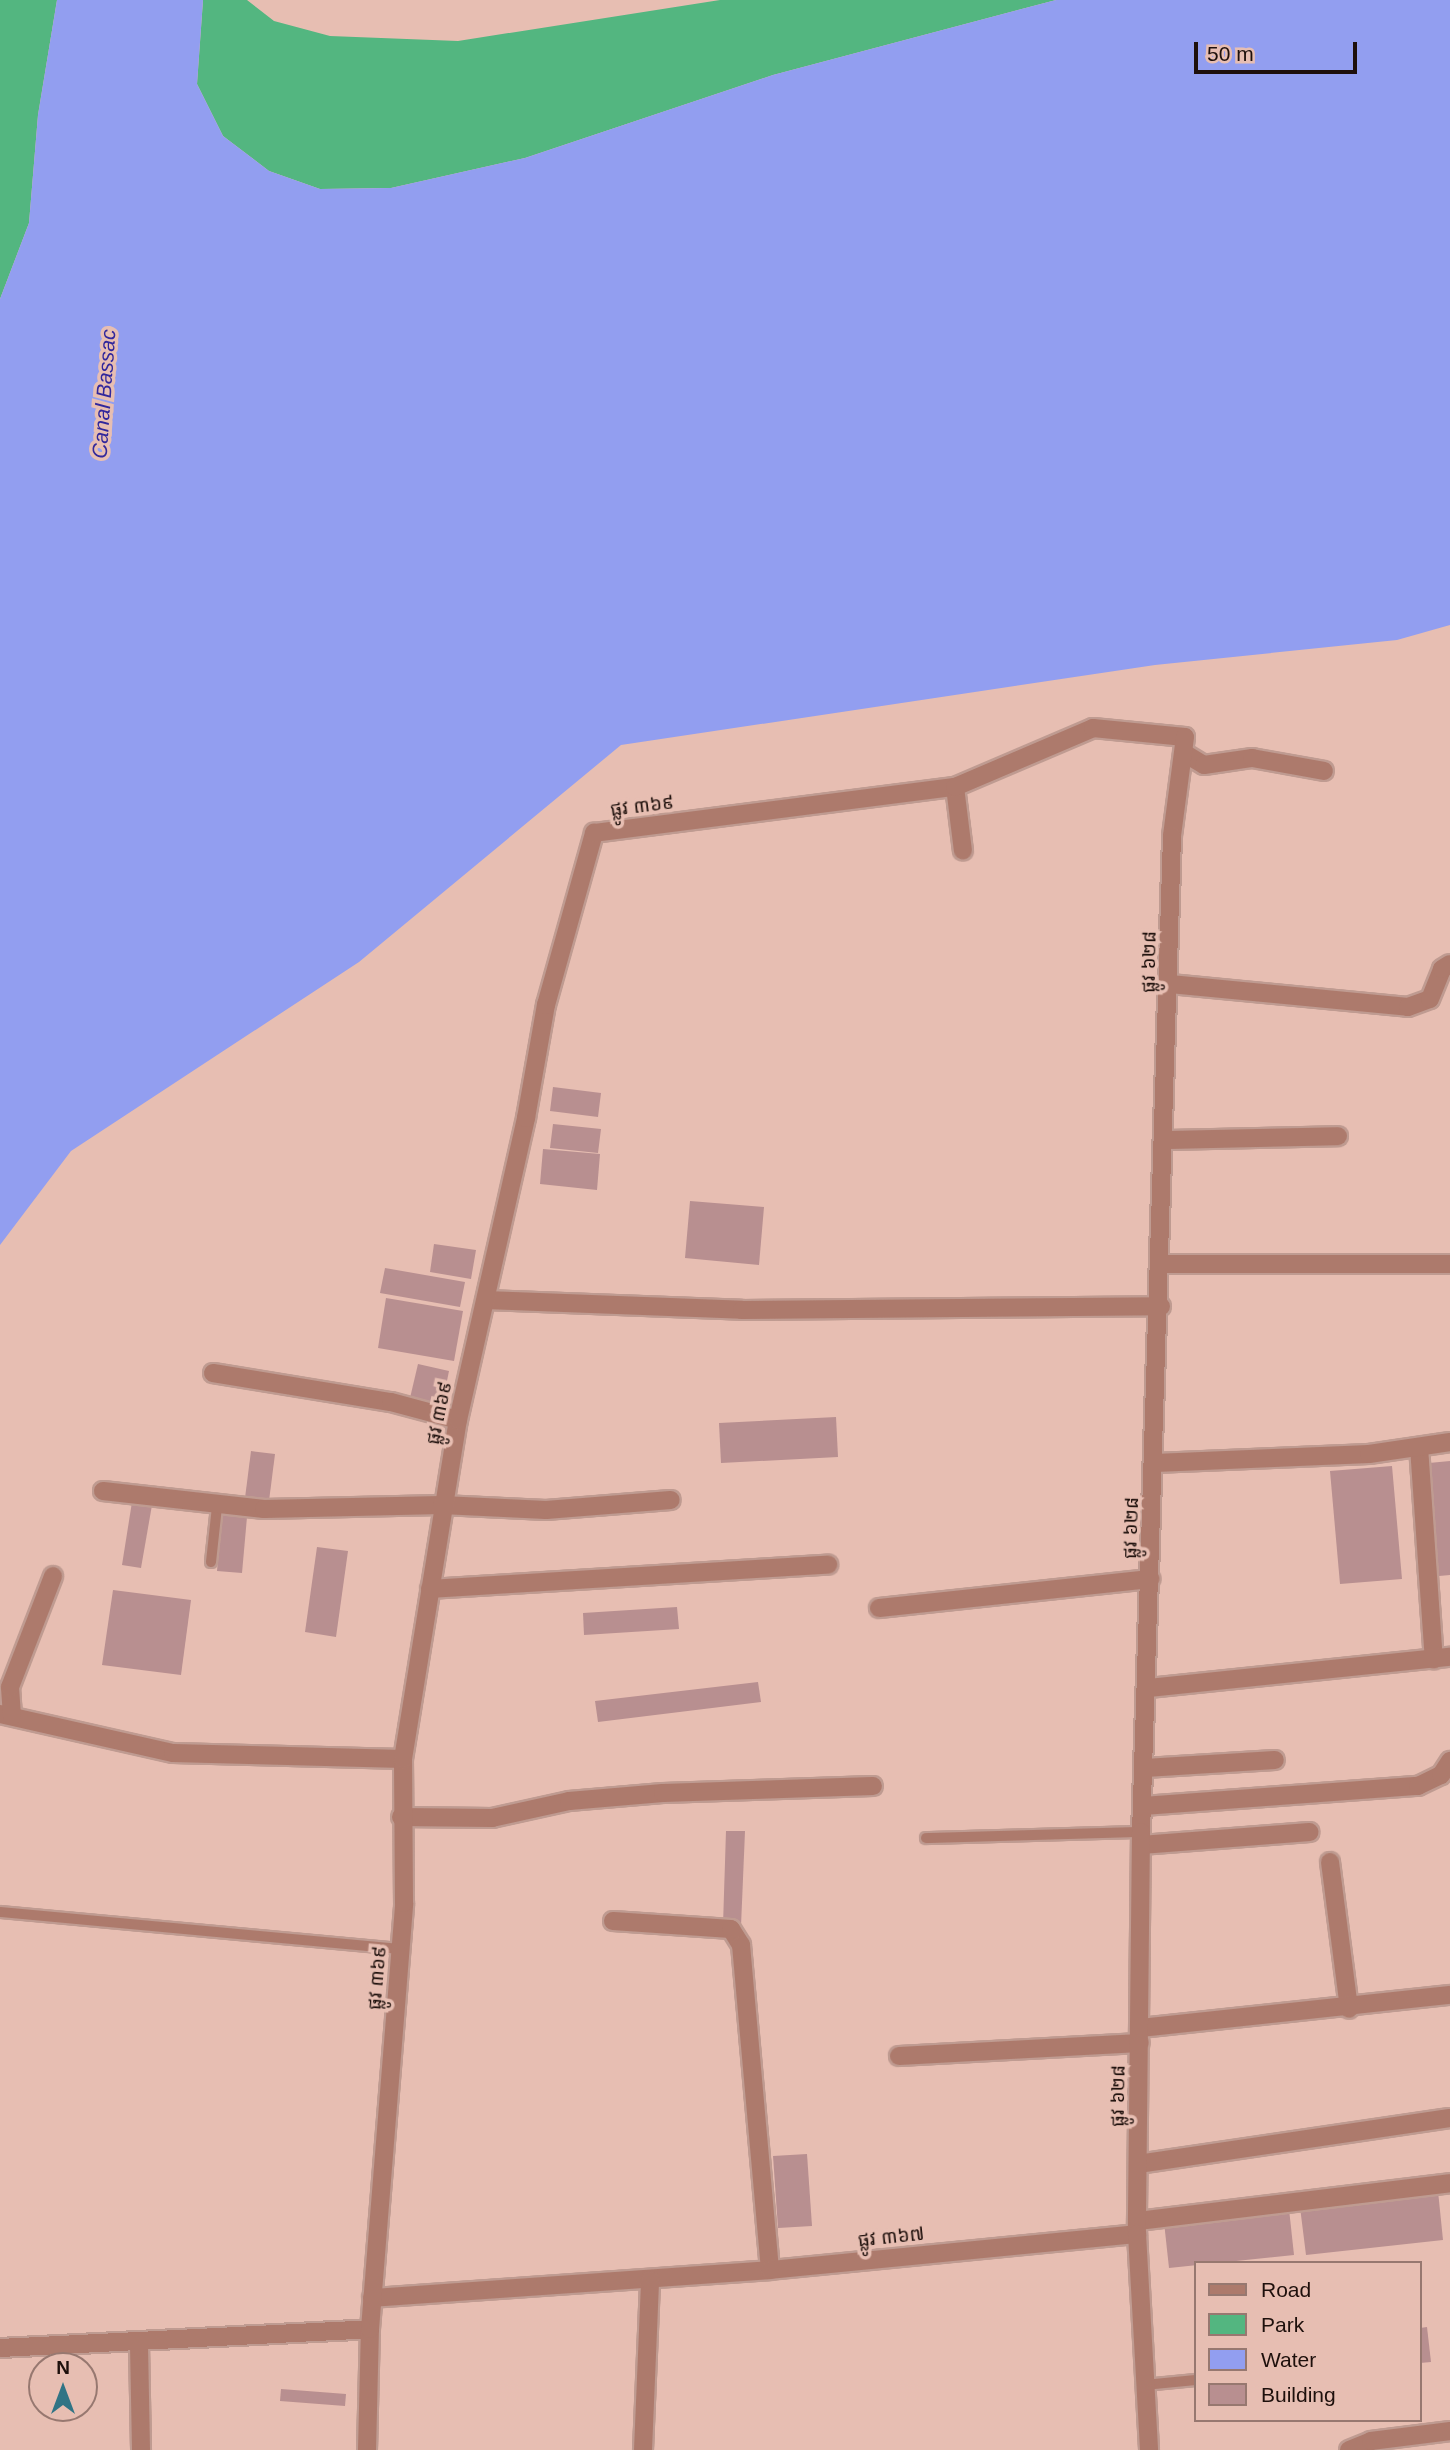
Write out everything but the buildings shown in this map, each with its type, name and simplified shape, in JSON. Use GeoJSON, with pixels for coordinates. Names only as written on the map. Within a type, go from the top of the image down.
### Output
{"type":"FeatureCollection","features":[{"type":"Feature","properties":{"kind":"street","name":"ផ្លូវ ៣៦៩"},"geometry":{"type":"LineString","coordinates":[[367,2450],[372,2298],[400,1949],[403,1759],[442,1505],[458,1420],[486,1300],[546,1005],[594,833],[955,788],[1025,761],[1093,728],[1185,737],[1184,753]]}},
{"type":"Feature","properties":{"kind":"street"},"geometry":{"type":"LineString","coordinates":[[1184,753],[1204,765],[1252,758],[1324,771]]}},
{"type":"Feature","properties":{"kind":"street","name":"ផ្លូវ ៦២៨"},"geometry":{"type":"LineString","coordinates":[[1149,2450],[1138,2227],[1141,1839],[1161,1306],[1172,836],[1184,753]]}},
{"type":"Feature","properties":{"kind":"street"},"geometry":{"type":"LineString","coordinates":[[955,788],[962,851]]}},
{"type":"Feature","properties":{"kind":"street"},"geometry":{"type":"LineString","coordinates":[[1170,984],[1408,1007],[1430,999],[1442,969],[1450,964]]}},
{"type":"Feature","properties":{"kind":"street"},"geometry":{"type":"LineString","coordinates":[[1166,1140],[1338,1136]]}},
{"type":"Feature","properties":{"kind":"street"},"geometry":{"type":"LineString","coordinates":[[1161,1264],[1450,1264]]}},
{"type":"Feature","properties":{"kind":"street"},"geometry":{"type":"LineString","coordinates":[[486,1300],[742,1310],[1161,1306]]}},
{"type":"Feature","properties":{"kind":"street"},"geometry":{"type":"LineString","coordinates":[[213,1373],[391,1402],[458,1420]]}},
{"type":"Feature","properties":{"kind":"street"},"geometry":{"type":"LineString","coordinates":[[1155,1463],[1419,1447],[1450,1442]]}},
{"type":"Feature","properties":{"kind":"street"},"geometry":{"type":"LineString","coordinates":[[1148,1688],[1442,1658],[1419,1447]]}},
{"type":"Feature","properties":{"kind":"street"},"geometry":{"type":"LineString","coordinates":[[103,1491],[217,1507],[442,1505],[545,1510],[671,1500]]}},
{"type":"Feature","properties":{"kind":"street"},"geometry":{"type":"LineString","coordinates":[[430,1589],[828,1565]]}},
{"type":"Feature","properties":{"kind":"street"},"geometry":{"type":"LineString","coordinates":[[53,1576],[10,1687],[6,1715],[173,1753],[403,1759]]}},
{"type":"Feature","properties":{"kind":"street"},"geometry":{"type":"LineString","coordinates":[[879,1608],[1150,1579]]}},
{"type":"Feature","properties":{"kind":"street"},"geometry":{"type":"LineString","coordinates":[[1145,1768],[1275,1760]]}},
{"type":"Feature","properties":{"kind":"street"},"geometry":{"type":"LineString","coordinates":[[1143,1806],[1418,1786],[1441,1776],[1450,1761]]}},
{"type":"Feature","properties":{"kind":"street"},"geometry":{"type":"LineString","coordinates":[[401,1817],[492,1818],[569,1801],[663,1793],[873,1786]]}},
{"type":"Feature","properties":{"kind":"street"},"geometry":{"type":"LineString","coordinates":[[1141,1839],[1310,1832]]}},
{"type":"Feature","properties":{"kind":"street"},"geometry":{"type":"LineString","coordinates":[[1330,1862],[1349,2009]]}},
{"type":"Feature","properties":{"kind":"street"},"geometry":{"type":"LineString","coordinates":[[613,1922],[731,1929],[741,1945],[770,2270]]}},
{"type":"Feature","properties":{"kind":"street"},"geometry":{"type":"LineString","coordinates":[[899,2056],[1140,2036],[1450,1995]]}},
{"type":"Feature","properties":{"kind":"street"},"geometry":{"type":"LineString","coordinates":[[1138,2164],[1450,2118]]}},
{"type":"Feature","properties":{"kind":"street","name":"ផ្លូវ ៣៦៧"},"geometry":{"type":"LineString","coordinates":[[372,2298],[770,2270],[1138,2227],[1450,2183]]}},
{"type":"Feature","properties":{"kind":"street"},"geometry":{"type":"LineString","coordinates":[[642,2450],[650,2280]]}},
{"type":"Feature","properties":{"kind":"street"},"geometry":{"type":"LineString","coordinates":[[0,2348],[139,2345],[266,2331],[370,2329]]}},
{"type":"Feature","properties":{"kind":"street"},"geometry":{"type":"LineString","coordinates":[[139,2345],[141,2450]]}},
{"type":"Feature","properties":{"kind":"street"},"geometry":{"type":"LineString","coordinates":[[1349,2450],[1371,2441],[1450,2431]]}},
{"type":"Feature","properties":{"kind":"lane"},"geometry":{"type":"LineString","coordinates":[[211,1562],[217,1507]]}},
{"type":"Feature","properties":{"kind":"lane"},"geometry":{"type":"LineString","coordinates":[[926,1838],[1141,1839]]}},
{"type":"Feature","properties":{"kind":"lane"},"geometry":{"type":"LineString","coordinates":[[0,1912],[400,1949]]}},
{"type":"Feature","properties":{"kind":"lane"},"geometry":{"type":"LineString","coordinates":[[1144,2385],[1194,2380]]}},
{"type":"Feature","properties":{"kind":"green space"},"geometry":{"type":"Polygon","coordinates":[[[0,0],[57,0],[38,115],[29,223],[0,299],[0,0]]]}},
{"type":"Feature","properties":{"kind":"green space"},"geometry":{"type":"Polygon","coordinates":[[[203,0],[247,0],[274,21],[330,36],[458,41],[720,0],[1056,0],[773,75],[525,158],[391,188],[320,189],[269,171],[223,136],[197,84],[203,0]]]}},
{"type":"Feature","properties":{"kind":"water","name":"Canal Bassac"},"geometry":{"type":"Polygon","coordinates":[[[57,0],[203,0],[197,84],[223,136],[269,171],[320,189],[391,188],[525,158],[773,75],[1056,0],[1450,0],[1450,625],[1397,640],[1155,665],[621,745],[359,962],[71,1151],[0,1245],[0,299],[29,223],[38,115],[57,0]]]}}]}
